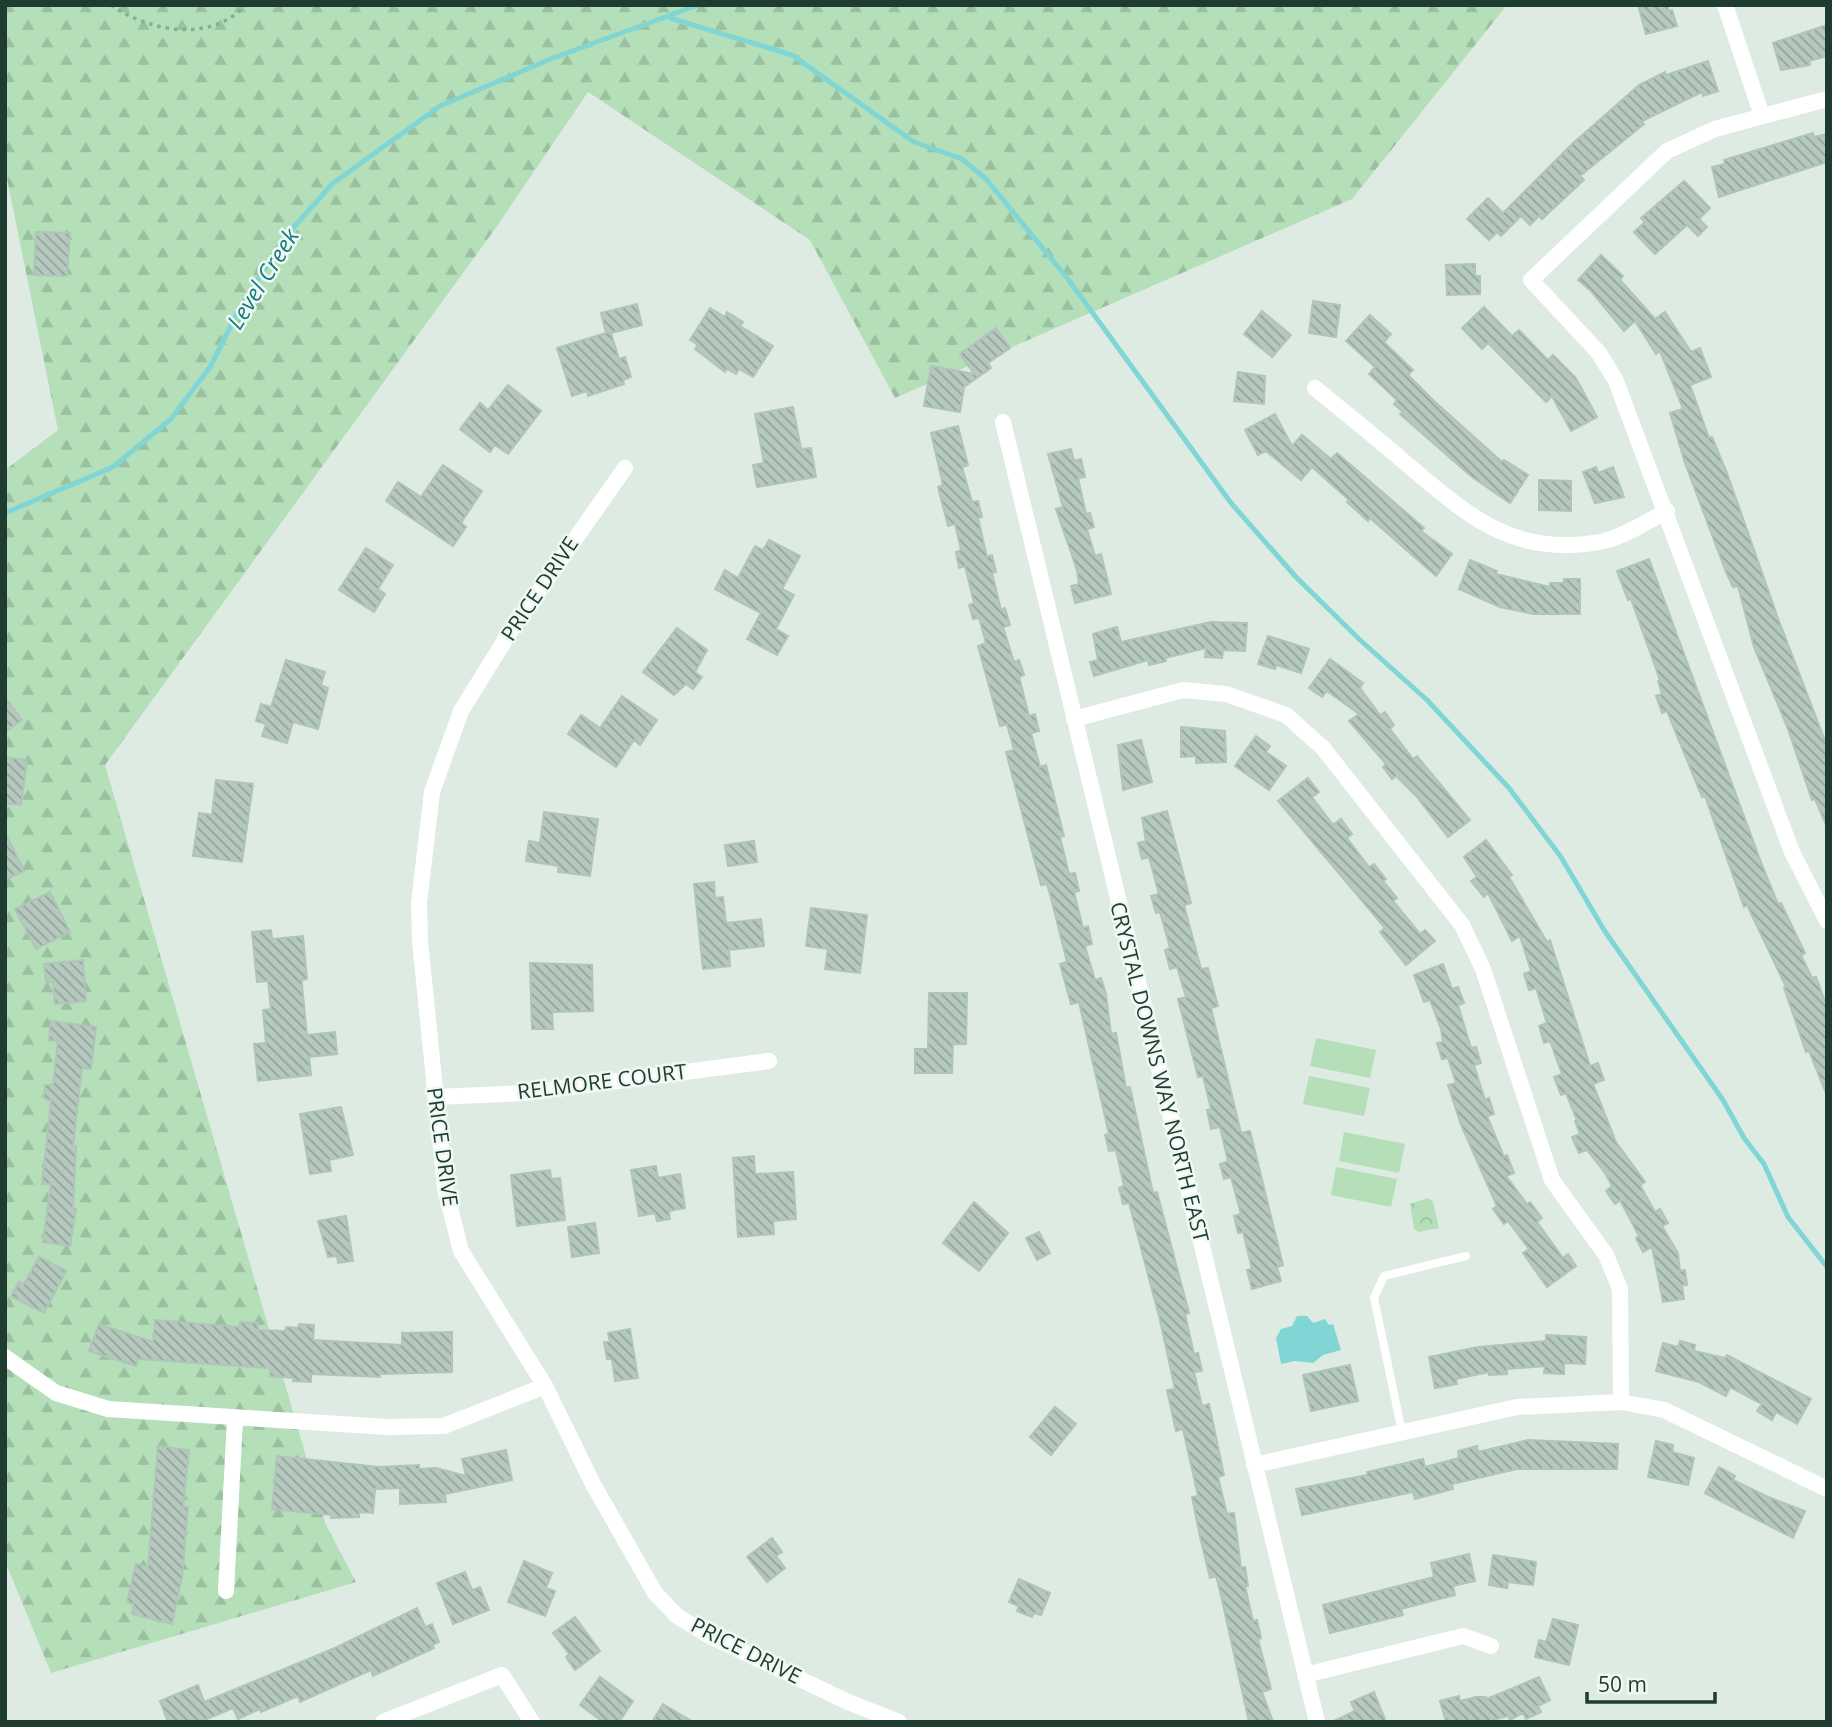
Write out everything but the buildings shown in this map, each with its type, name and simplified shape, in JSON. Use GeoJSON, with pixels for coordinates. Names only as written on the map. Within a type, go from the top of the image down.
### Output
{"type":"FeatureCollection","features":[{"type":"Feature","properties":{"kind":"street"},"geometry":{"type":"LineString","coordinates":[[1725,5],[1762,116]]}},
{"type":"Feature","properties":{"kind":"street"},"geometry":{"type":"LineString","coordinates":[[1827,99],[1715,129],[1667,151],[1531,280],[1599,353],[1616,381],[1793,852],[1827,921]]}},
{"type":"Feature","properties":{"kind":"street"},"geometry":{"type":"LineString","coordinates":[[1315,388],[1475,520],[1532,544],[1567,546],[1607,540],[1667,511]]}},
{"type":"Feature","properties":{"kind":"street","name":"CRYSTAL DOWNS WAY NORTH EAST"},"geometry":{"type":"LineString","coordinates":[[1003,422],[1317,1722]]}},
{"type":"Feature","properties":{"kind":"street","name":"PRICE DRIVE"},"geometry":{"type":"LineString","coordinates":[[625,468],[510,632],[461,711],[432,792],[419,903],[445,1188],[461,1251],[545,1386],[593,1484],[648,1581],[677,1616],[706,1634],[848,1702],[899,1722]]}},
{"type":"Feature","properties":{"kind":"street"},"geometry":{"type":"LineString","coordinates":[[1074,719],[1183,690],[1226,694],[1286,715],[1323,748],[1462,925],[1483,969],[1552,1180],[1606,1255],[1620,1289],[1621,1402]]}},
{"type":"Feature","properties":{"kind":"street","name":"RELMORE COURT"},"geometry":{"type":"LineString","coordinates":[[435,1097],[525,1093],[769,1061]]}},
{"type":"Feature","properties":{"kind":"street"},"geometry":{"type":"LineString","coordinates":[[5,1357],[56,1394],[108,1409],[235,1419],[387,1427],[444,1426],[545,1386]]}},
{"type":"Feature","properties":{"kind":"street"},"geometry":{"type":"LineString","coordinates":[[1254,1465],[1517,1407],[1621,1402],[1664,1410],[1827,1489]]}},
{"type":"Feature","properties":{"kind":"street"},"geometry":{"type":"LineString","coordinates":[[226,1591],[235,1419]]}},
{"type":"Feature","properties":{"kind":"street"},"geometry":{"type":"LineString","coordinates":[[1305,1675],[1463,1636],[1491,1646]]}},
{"type":"Feature","properties":{"kind":"street"},"geometry":{"type":"LineString","coordinates":[[383,1722],[502,1675],[532,1722]]}},
{"type":"Feature","properties":{"kind":"lane"},"geometry":{"type":"LineString","coordinates":[[1402,1432],[1374,1298],[1384,1276],[1466,1256]]}},
{"type":"Feature","properties":{"kind":"path"},"geometry":{"type":"LineString","coordinates":[[111,5],[130,19],[154,27],[190,29],[227,23],[246,5]]}},
{"type":"Feature","properties":{"kind":"green space"},"geometry":{"type":"Polygon","coordinates":[[[5,5],[1507,5],[1352,199],[895,398],[810,240],[588,92],[495,229],[105,765],[326,1525],[356,1582],[51,1673],[5,1561],[5,470],[58,430],[5,169],[5,5]]]}},
{"type":"Feature","properties":{"kind":"green space"},"geometry":{"type":"Polygon","coordinates":[[[1316,1038],[1376,1050],[1370,1078],[1310,1066],[1316,1038]]]}},
{"type":"Feature","properties":{"kind":"green space"},"geometry":{"type":"Polygon","coordinates":[[[1309,1076],[1370,1088],[1364,1116],[1303,1104],[1309,1076]]]}},
{"type":"Feature","properties":{"kind":"green space"},"geometry":{"type":"Polygon","coordinates":[[[1344,1132],[1405,1144],[1399,1173],[1339,1161],[1344,1132]]]}},
{"type":"Feature","properties":{"kind":"green space"},"geometry":{"type":"Polygon","coordinates":[[[1336,1167],[1397,1179],[1391,1207],[1331,1195],[1336,1167]]]}},
{"type":"Feature","properties":{"kind":"green space"},"geometry":{"type":"Polygon","coordinates":[[[1428,1198],[1433,1202],[1439,1228],[1419,1232],[1414,1229],[1410,1204],[1428,1198]]]}},
{"type":"Feature","properties":{"kind":"water"},"geometry":{"type":"Polygon","coordinates":[[[1297,1316],[1307,1316],[1313,1323],[1325,1319],[1329,1325],[1333,1324],[1341,1350],[1323,1355],[1313,1363],[1295,1361],[1281,1364],[1276,1338],[1281,1329],[1292,1326],[1297,1316]]]}},
{"type":"Feature","properties":{"kind":"waterway","name":"Level Creek"},"geometry":{"type":"LineString","coordinates":[[5,513],[113,467],[171,419],[210,367],[239,310],[281,242],[332,184],[440,106],[553,58],[698,5]]}},
{"type":"Feature","properties":{"kind":"waterway"},"geometry":{"type":"LineString","coordinates":[[670,18],[792,55],[914,142],[962,159],[986,179],[1068,279],[1231,503],[1296,577],[1427,700],[1509,788],[1561,857],[1604,930],[1723,1100],[1744,1138],[1764,1164],[1788,1217],[1827,1267]]}}]}
